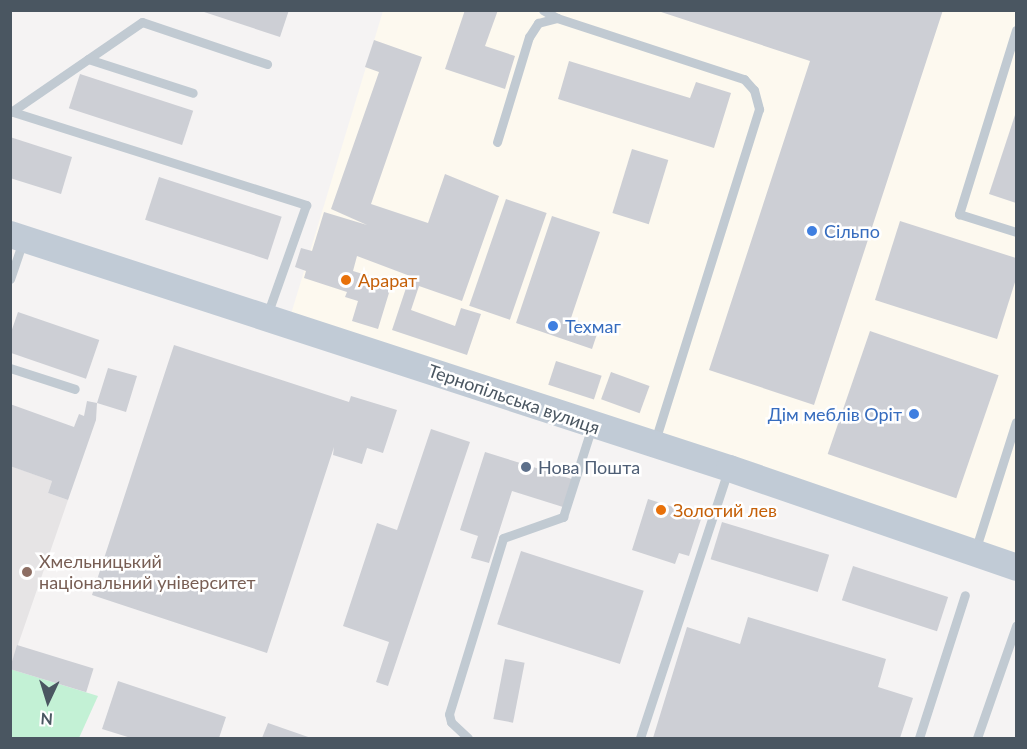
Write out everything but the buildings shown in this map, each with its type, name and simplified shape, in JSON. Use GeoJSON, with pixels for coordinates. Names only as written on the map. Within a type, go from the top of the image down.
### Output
{"type":"FeatureCollection","features":[{"type":"Feature","properties":{"kind":"main road","name":"Тернопільська вулиця"},"geometry":{"type":"LineString","coordinates":[[17,236],[592,426],[729,468],[1017,567]]}},
{"type":"Feature","properties":{"kind":"lane"},"geometry":{"type":"LineString","coordinates":[[543,10],[557,18],[744,79],[754,90],[759,109],[654,446]]}},
{"type":"Feature","properties":{"kind":"lane"},"geometry":{"type":"LineString","coordinates":[[497,142],[529,37],[538,23],[557,18]]}},
{"type":"Feature","properties":{"kind":"lane"},"geometry":{"type":"LineString","coordinates":[[11,112],[142,22],[267,64]]}},
{"type":"Feature","properties":{"kind":"lane"},"geometry":{"type":"LineString","coordinates":[[1017,30],[959,214],[1017,232]]}},
{"type":"Feature","properties":{"kind":"lane"},"geometry":{"type":"LineString","coordinates":[[88,59],[194,93]]}},
{"type":"Feature","properties":{"kind":"lane"},"geometry":{"type":"LineString","coordinates":[[11,112],[306,205],[266,318]]}},
{"type":"Feature","properties":{"kind":"lane"},"geometry":{"type":"LineString","coordinates":[[10,279],[17,236]]}},
{"type":"Feature","properties":{"kind":"lane"},"geometry":{"type":"LineString","coordinates":[[10,368],[75,389]]}},
{"type":"Feature","properties":{"kind":"lane"},"geometry":{"type":"LineString","coordinates":[[974,554],[1017,422]]}},
{"type":"Feature","properties":{"kind":"lane"},"geometry":{"type":"LineString","coordinates":[[468,738],[451,722],[448,714],[503,538],[563,517],[592,426]]}},
{"type":"Feature","properties":{"kind":"lane"},"geometry":{"type":"LineString","coordinates":[[640,738],[729,468]]}},
{"type":"Feature","properties":{"kind":"lane"},"geometry":{"type":"LineString","coordinates":[[919,738],[965,595]]}},
{"type":"Feature","properties":{"kind":"lane"},"geometry":{"type":"LineString","coordinates":[[977,738],[1017,626]]}},
{"type":"Feature","properties":{"kind":"shaded area"},"geometry":{"type":"Polygon","coordinates":[[[383,11],[1016,11],[1016,567],[288,324],[383,11]]]}},
{"type":"Feature","properties":{"kind":"shaded area","name":"Хмельницький національний університет"},"geometry":{"type":"Polygon","coordinates":[[[11,466],[52,481],[48,493],[68,500],[11,665],[11,466]]]}},
{"type":"Feature","properties":{"kind":"green space"},"geometry":{"type":"Polygon","coordinates":[[[10,669],[98,696],[79,738],[11,738],[10,669]]]}},
{"type":"Feature","properties":{"kind":"place","name":"Сільпо"},"geometry":{"type":"Point","coordinates":[812,231]}},
{"type":"Feature","properties":{"kind":"place","name":"Арарат"},"geometry":{"type":"Point","coordinates":[346,280]}},
{"type":"Feature","properties":{"kind":"place","name":"Техмаг"},"geometry":{"type":"Point","coordinates":[553,326]}},
{"type":"Feature","properties":{"kind":"place","name":"Дім меблів Оріт"},"geometry":{"type":"Point","coordinates":[914,414]}},
{"type":"Feature","properties":{"kind":"place","name":"Нова Пошта"},"geometry":{"type":"Point","coordinates":[526,467]}},
{"type":"Feature","properties":{"kind":"place","name":"Золотий лев"},"geometry":{"type":"Point","coordinates":[661,510]}},
{"type":"Feature","properties":{"kind":"place","name":"Хмельницький національний університет"},"geometry":{"type":"Point","coordinates":[27,572]}}]}
